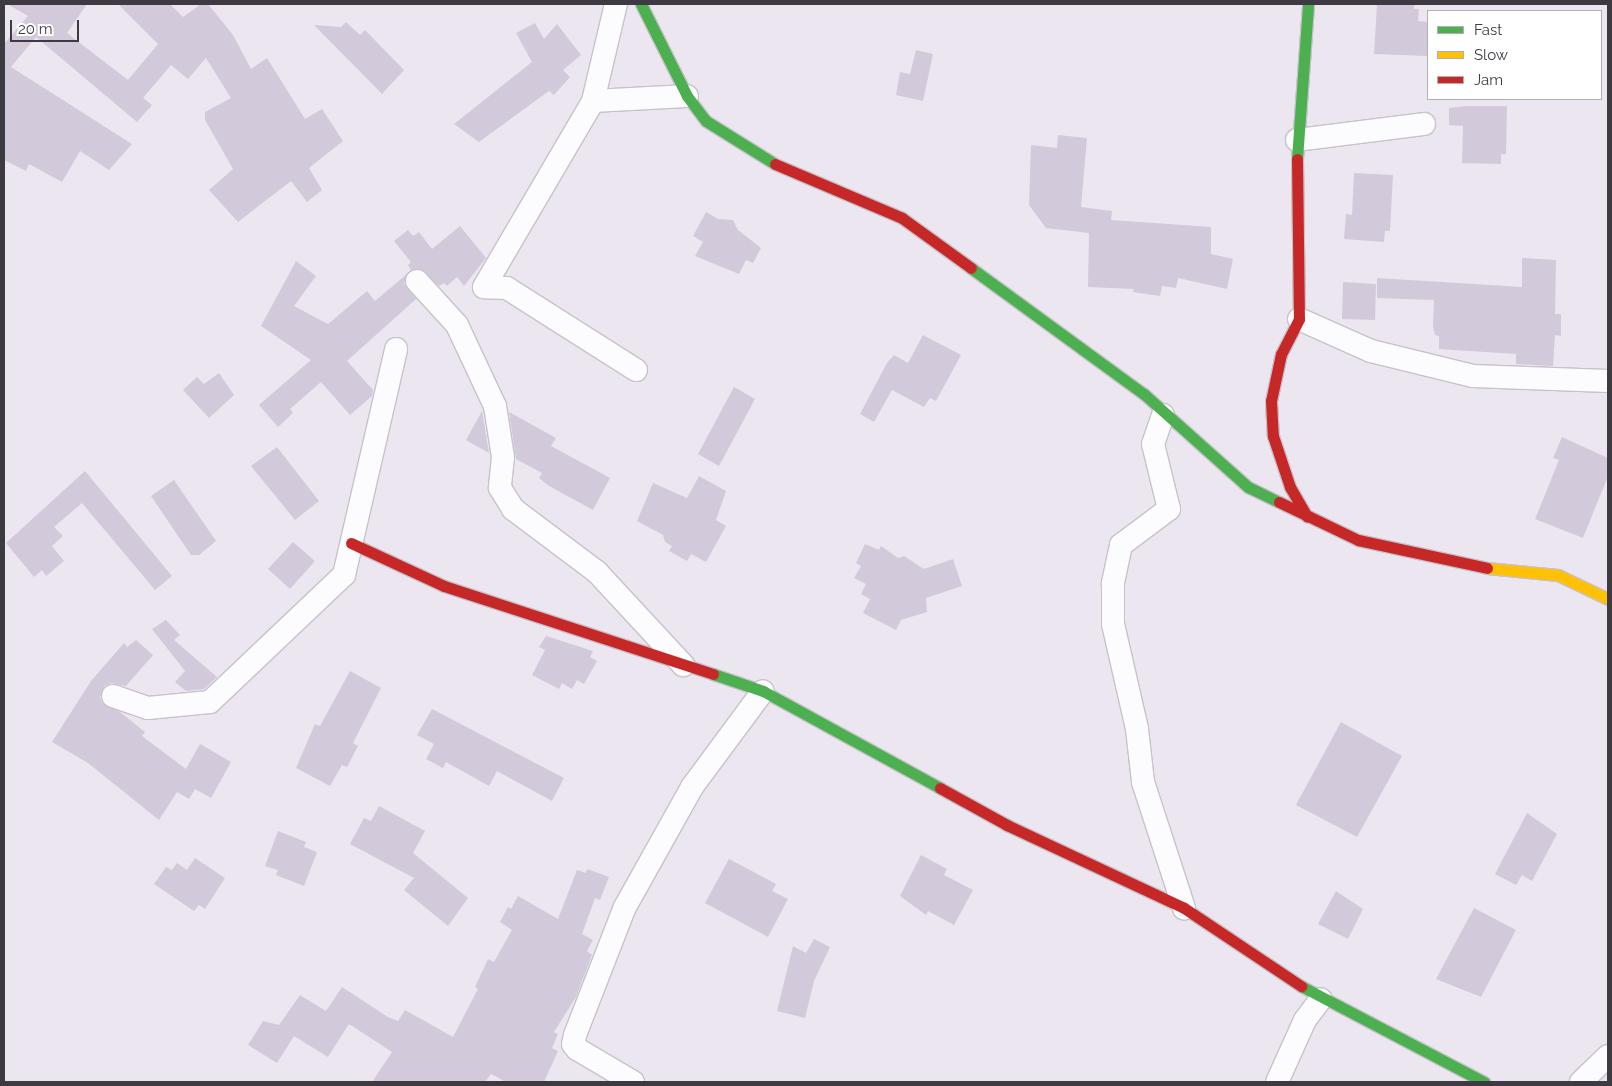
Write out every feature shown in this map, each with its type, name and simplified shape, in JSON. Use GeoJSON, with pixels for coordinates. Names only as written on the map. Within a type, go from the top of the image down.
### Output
{"type":"FeatureCollection","features":[{"type":"Feature","properties":{"kind":"street"},"geometry":{"type":"LineString","coordinates":[[616,4],[593,101],[484,287],[507,288],[636,370]]}},
{"type":"Feature","properties":{"kind":"street"},"geometry":{"type":"LineString","coordinates":[[641,4],[687,96],[706,121],[759,157],[902,218],[1144,394],[1162,415],[1248,487],[1358,540],[1408,553],[1482,567],[1558,575],[1608,597]]}},
{"type":"Feature","properties":{"kind":"street"},"geometry":{"type":"LineString","coordinates":[[1307,516],[1290,487],[1273,436],[1271,401],[1281,354],[1299,319],[1297,140],[1308,4]]}},
{"type":"Feature","properties":{"kind":"street"},"geometry":{"type":"LineString","coordinates":[[593,101],[687,96]]}},
{"type":"Feature","properties":{"kind":"street"},"geometry":{"type":"LineString","coordinates":[[1297,140],[1424,124]]}},
{"type":"Feature","properties":{"kind":"street"},"geometry":{"type":"LineString","coordinates":[[417,281],[457,325],[495,406],[503,457],[500,488],[513,509],[597,572],[684,666]]}},
{"type":"Feature","properties":{"kind":"street"},"geometry":{"type":"LineString","coordinates":[[1299,319],[1372,351],[1472,376],[1608,381]]}},
{"type":"Feature","properties":{"kind":"street"},"geometry":{"type":"LineString","coordinates":[[113,696],[148,708],[210,702],[344,575],[396,349]]}},
{"type":"Feature","properties":{"kind":"street"},"geometry":{"type":"LineString","coordinates":[[1162,415],[1152,444],[1169,509],[1120,545],[1113,584],[1113,624],[1137,729],[1143,782],[1184,908]]}},
{"type":"Feature","properties":{"kind":"street"},"geometry":{"type":"LineString","coordinates":[[351,543],[444,586],[763,691],[1007,825],[1184,908],[1321,999],[1484,1082]]}},
{"type":"Feature","properties":{"kind":"street"},"geometry":{"type":"LineString","coordinates":[[633,1082],[578,1049],[573,1044],[574,1035],[625,907],[692,787],[763,691]]}},
{"type":"Feature","properties":{"kind":"street"},"geometry":{"type":"LineString","coordinates":[[1277,1082],[1306,1020],[1321,999]]}},
{"type":"Feature","properties":{"kind":"street"},"geometry":{"type":"LineString","coordinates":[[1580,1082],[1608,1056]]}},
{"type":"Feature","properties":{"kind":"building"},"geometry":{"type":"Polygon","coordinates":[[[7,4],[87,4],[67,33],[128,80],[158,44],[118,4],[170,4],[183,17],[201,4],[208,4],[233,35],[251,69],[267,58],[305,119],[322,109],[343,141],[309,168],[322,190],[307,202],[291,181],[238,222],[209,190],[233,169],[205,120],[205,112],[231,98],[206,58],[188,79],[171,65],[143,98],[152,105],[137,122],[36,37],[11,67],[132,144],[109,170],[80,151],[62,182],[29,164],[26,171],[4,160],[4,44],[28,16],[7,4]]]}},
{"type":"Feature","properties":{"kind":"building"},"geometry":{"type":"Polygon","coordinates":[[[1377,4],[1414,4],[1414,9],[1419,9],[1418,21],[1427,22],[1427,56],[1374,54],[1377,4]]]}},
{"type":"Feature","properties":{"kind":"building"},"geometry":{"type":"Polygon","coordinates":[[[346,22],[360,35],[365,30],[404,70],[382,94],[314,25],[341,27],[346,22]]]}},
{"type":"Feature","properties":{"kind":"building"},"geometry":{"type":"Polygon","coordinates":[[[535,23],[544,39],[557,24],[581,55],[563,70],[570,77],[554,95],[549,91],[479,142],[454,124],[532,62],[516,33],[535,23]]]}},
{"type":"Feature","properties":{"kind":"building"},"geometry":{"type":"Polygon","coordinates":[[[916,50],[933,54],[923,101],[896,95],[900,72],[910,74],[916,50]]]}},
{"type":"Feature","properties":{"kind":"building"},"geometry":{"type":"Polygon","coordinates":[[[1507,106],[1506,154],[1501,154],[1501,164],[1462,163],[1463,126],[1449,125],[1449,108],[1507,106]]]}},
{"type":"Feature","properties":{"kind":"building"},"geometry":{"type":"Polygon","coordinates":[[[1058,135],[1087,138],[1081,207],[1112,211],[1111,220],[1211,227],[1211,254],[1233,259],[1227,289],[1178,278],[1176,288],[1162,286],[1160,296],[1133,292],[1134,289],[1088,287],[1089,233],[1046,228],[1029,205],[1031,145],[1057,148],[1058,135]]]}},
{"type":"Feature","properties":{"kind":"building"},"geometry":{"type":"Polygon","coordinates":[[[1354,173],[1393,175],[1390,231],[1385,231],[1384,242],[1344,239],[1346,214],[1352,215],[1354,173]]]}},
{"type":"Feature","properties":{"kind":"building"},"geometry":{"type":"Polygon","coordinates":[[[706,212],[718,219],[733,220],[738,230],[761,248],[753,263],[746,260],[739,274],[695,256],[703,242],[693,236],[706,212]]]}},
{"type":"Feature","properties":{"kind":"building"},"geometry":{"type":"Polygon","coordinates":[[[460,226],[486,258],[464,286],[457,277],[447,286],[444,283],[439,286],[421,269],[411,270],[408,265],[411,262],[394,241],[408,230],[413,236],[419,232],[432,249],[460,226]]]}},
{"type":"Feature","properties":{"kind":"building"},"geometry":{"type":"Polygon","coordinates":[[[1522,258],[1556,260],[1555,314],[1561,314],[1561,336],[1555,335],[1553,366],[1516,364],[1516,354],[1439,349],[1439,336],[1435,335],[1433,326],[1434,300],[1377,298],[1377,278],[1522,287],[1522,258]]]}},
{"type":"Feature","properties":{"kind":"building"},"geometry":{"type":"Polygon","coordinates":[[[296,261],[316,276],[294,306],[328,324],[367,291],[375,301],[407,274],[404,284],[416,299],[347,361],[373,390],[372,396],[350,415],[321,382],[290,409],[293,413],[278,427],[259,405],[311,360],[261,326],[296,261]]]}},
{"type":"Feature","properties":{"kind":"building"},"geometry":{"type":"Polygon","coordinates":[[[1343,282],[1376,284],[1375,320],[1342,319],[1343,282]]]}},
{"type":"Feature","properties":{"kind":"building"},"geometry":{"type":"Polygon","coordinates":[[[923,335],[961,355],[936,401],[930,398],[924,407],[892,390],[874,422],[860,414],[887,363],[894,355],[908,363],[923,335]]]}},
{"type":"Feature","properties":{"kind":"building"},"geometry":{"type":"Polygon","coordinates":[[[219,373],[234,395],[209,418],[183,390],[197,377],[204,384],[219,373]]]}},
{"type":"Feature","properties":{"kind":"building"},"geometry":{"type":"Polygon","coordinates":[[[734,387],[755,399],[719,466],[698,454],[734,387]]]}},
{"type":"Feature","properties":{"kind":"building"},"geometry":{"type":"Polygon","coordinates":[[[482,411],[489,453],[466,440],[482,411]]]}},
{"type":"Feature","properties":{"kind":"building"},"geometry":{"type":"Polygon","coordinates":[[[509,412],[556,438],[551,446],[610,478],[593,510],[549,486],[539,478],[542,473],[516,459],[509,412]]]}},
{"type":"Feature","properties":{"kind":"building"},"geometry":{"type":"Polygon","coordinates":[[[1562,437],[1608,458],[1608,476],[1583,538],[1535,519],[1559,460],[1553,458],[1562,437]]]}},
{"type":"Feature","properties":{"kind":"building"},"geometry":{"type":"Polygon","coordinates":[[[277,447],[319,501],[295,520],[251,466],[277,447]]]}},
{"type":"Feature","properties":{"kind":"building"},"geometry":{"type":"Polygon","coordinates":[[[85,471],[172,576],[155,590],[82,503],[54,527],[63,536],[52,546],[64,561],[46,576],[42,570],[34,577],[6,543],[85,471]]]}},
{"type":"Feature","properties":{"kind":"building"},"geometry":{"type":"Polygon","coordinates":[[[699,476],[726,491],[716,520],[726,526],[706,562],[691,554],[687,561],[669,551],[672,546],[665,542],[663,535],[637,521],[653,483],[687,498],[699,476]]]}},
{"type":"Feature","properties":{"kind":"building"},"geometry":{"type":"Polygon","coordinates":[[[174,480],[216,541],[199,555],[191,555],[151,496],[174,480]]]}},
{"type":"Feature","properties":{"kind":"building"},"geometry":{"type":"Polygon","coordinates":[[[293,542],[315,561],[290,589],[268,569],[293,542]]]}},
{"type":"Feature","properties":{"kind":"building"},"geometry":{"type":"Polygon","coordinates":[[[865,544],[879,550],[881,546],[898,558],[904,556],[924,569],[953,559],[962,586],[926,598],[927,612],[901,620],[896,630],[863,613],[870,599],[861,594],[866,584],[854,578],[861,566],[856,563],[865,544]]]}},
{"type":"Feature","properties":{"kind":"building"},"geometry":{"type":"Polygon","coordinates":[[[166,620],[180,635],[174,640],[217,677],[204,689],[186,691],[175,682],[185,671],[152,629],[166,620]]]}},
{"type":"Feature","properties":{"kind":"building"},"geometry":{"type":"Polygon","coordinates":[[[546,636],[593,651],[590,657],[597,661],[584,684],[577,680],[572,689],[562,683],[559,689],[532,675],[545,650],[539,647],[546,636]]]}},
{"type":"Feature","properties":{"kind":"building"},"geometry":{"type":"Polygon","coordinates":[[[136,640],[153,655],[126,686],[111,683],[104,686],[100,698],[103,704],[120,712],[145,732],[142,736],[186,769],[200,744],[231,762],[211,798],[195,789],[189,799],[177,792],[159,820],[88,763],[52,742],[91,681],[124,643],[127,647],[136,640]]]}},
{"type":"Feature","properties":{"kind":"building"},"geometry":{"type":"Polygon","coordinates":[[[350,671],[381,688],[353,743],[358,746],[347,767],[342,765],[330,786],[296,768],[315,724],[320,726],[350,671]]]}},
{"type":"Feature","properties":{"kind":"building"},"geometry":{"type":"Polygon","coordinates":[[[432,709],[564,778],[552,801],[497,771],[489,786],[446,762],[443,768],[426,759],[434,744],[417,735],[432,709]]]}},
{"type":"Feature","properties":{"kind":"building"},"geometry":{"type":"Polygon","coordinates":[[[1341,722],[1402,756],[1357,837],[1296,805],[1341,722]]]}},
{"type":"Feature","properties":{"kind":"building"},"geometry":{"type":"Polygon","coordinates":[[[379,806],[425,831],[413,853],[468,898],[448,926],[404,890],[414,878],[350,844],[364,818],[371,821],[379,806]]]}},
{"type":"Feature","properties":{"kind":"building"},"geometry":{"type":"Polygon","coordinates":[[[1527,813],[1557,834],[1532,881],[1522,875],[1516,885],[1495,874],[1527,813]]]}},
{"type":"Feature","properties":{"kind":"building"},"geometry":{"type":"Polygon","coordinates":[[[278,831],[306,842],[304,847],[317,852],[304,886],[276,875],[278,870],[265,866],[278,831]]]}},
{"type":"Feature","properties":{"kind":"building"},"geometry":{"type":"Polygon","coordinates":[[[921,855],[947,869],[944,875],[973,890],[954,925],[928,911],[926,915],[900,896],[921,855]]]}},
{"type":"Feature","properties":{"kind":"building"},"geometry":{"type":"Polygon","coordinates":[[[195,858],[225,878],[205,909],[199,905],[194,911],[154,884],[166,867],[172,870],[177,863],[187,870],[195,858]]]}},
{"type":"Feature","properties":{"kind":"building"},"geometry":{"type":"Polygon","coordinates":[[[729,859],[776,884],[772,891],[788,899],[768,937],[705,903],[729,859]]]}},
{"type":"Feature","properties":{"kind":"building"},"geometry":{"type":"Polygon","coordinates":[[[587,869],[609,877],[600,900],[595,898],[582,934],[593,940],[587,951],[592,955],[576,997],[554,1032],[558,1034],[552,1048],[558,1051],[544,1082],[506,1082],[491,1074],[485,1082],[372,1082],[392,1052],[349,1024],[328,1057],[294,1036],[277,1063],[248,1045],[263,1021],[279,1025],[300,995],[326,1011],[342,987],[388,1017],[398,1021],[405,1010],[453,1037],[478,989],[475,987],[488,959],[494,962],[512,930],[500,922],[508,907],[511,909],[518,896],[558,919],[577,870],[586,873],[587,869]]]}},
{"type":"Feature","properties":{"kind":"building"},"geometry":{"type":"Polygon","coordinates":[[[1336,891],[1363,909],[1348,939],[1318,924],[1336,891]]]}},
{"type":"Feature","properties":{"kind":"building"},"geometry":{"type":"Polygon","coordinates":[[[1474,908],[1516,930],[1481,997],[1436,979],[1474,908]]]}},
{"type":"Feature","properties":{"kind":"building"},"geometry":{"type":"Polygon","coordinates":[[[814,939],[830,947],[814,981],[805,1018],[777,1011],[793,946],[806,953],[814,939]]]}},
{"type":"Feature","properties":{"kind":"traffic: fast"},"geometry":{"type":"LineString","coordinates":[[641,4],[687,96],[706,121],[775,164]]}},
{"type":"Feature","properties":{"kind":"traffic: fast"},"geometry":{"type":"LineString","coordinates":[[1297,159],[1308,4]]}},
{"type":"Feature","properties":{"kind":"traffic: fast"},"geometry":{"type":"LineString","coordinates":[[971,268],[1144,394],[1248,487],[1279,502]]}},
{"type":"Feature","properties":{"kind":"traffic: fast"},"geometry":{"type":"LineString","coordinates":[[713,674],[763,691],[940,788]]}},
{"type":"Feature","properties":{"kind":"traffic: fast"},"geometry":{"type":"LineString","coordinates":[[1301,986],[1484,1082]]}},
{"type":"Feature","properties":{"kind":"traffic: slow"},"geometry":{"type":"LineString","coordinates":[[1487,568],[1558,575],[1608,599]]}},
{"type":"Feature","properties":{"kind":"traffic: jam"},"geometry":{"type":"LineString","coordinates":[[1297,159],[1299,319],[1281,354],[1271,401],[1273,436],[1290,487],[1307,517]]}},
{"type":"Feature","properties":{"kind":"traffic: jam"},"geometry":{"type":"LineString","coordinates":[[775,164],[902,218],[971,268]]}},
{"type":"Feature","properties":{"kind":"traffic: jam"},"geometry":{"type":"LineString","coordinates":[[1279,502],[1358,540],[1487,568]]}},
{"type":"Feature","properties":{"kind":"traffic: jam"},"geometry":{"type":"LineString","coordinates":[[351,543],[444,586],[713,674]]}},
{"type":"Feature","properties":{"kind":"traffic: jam"},"geometry":{"type":"LineString","coordinates":[[940,788],[1007,825],[1184,908],[1301,986]]}}]}
